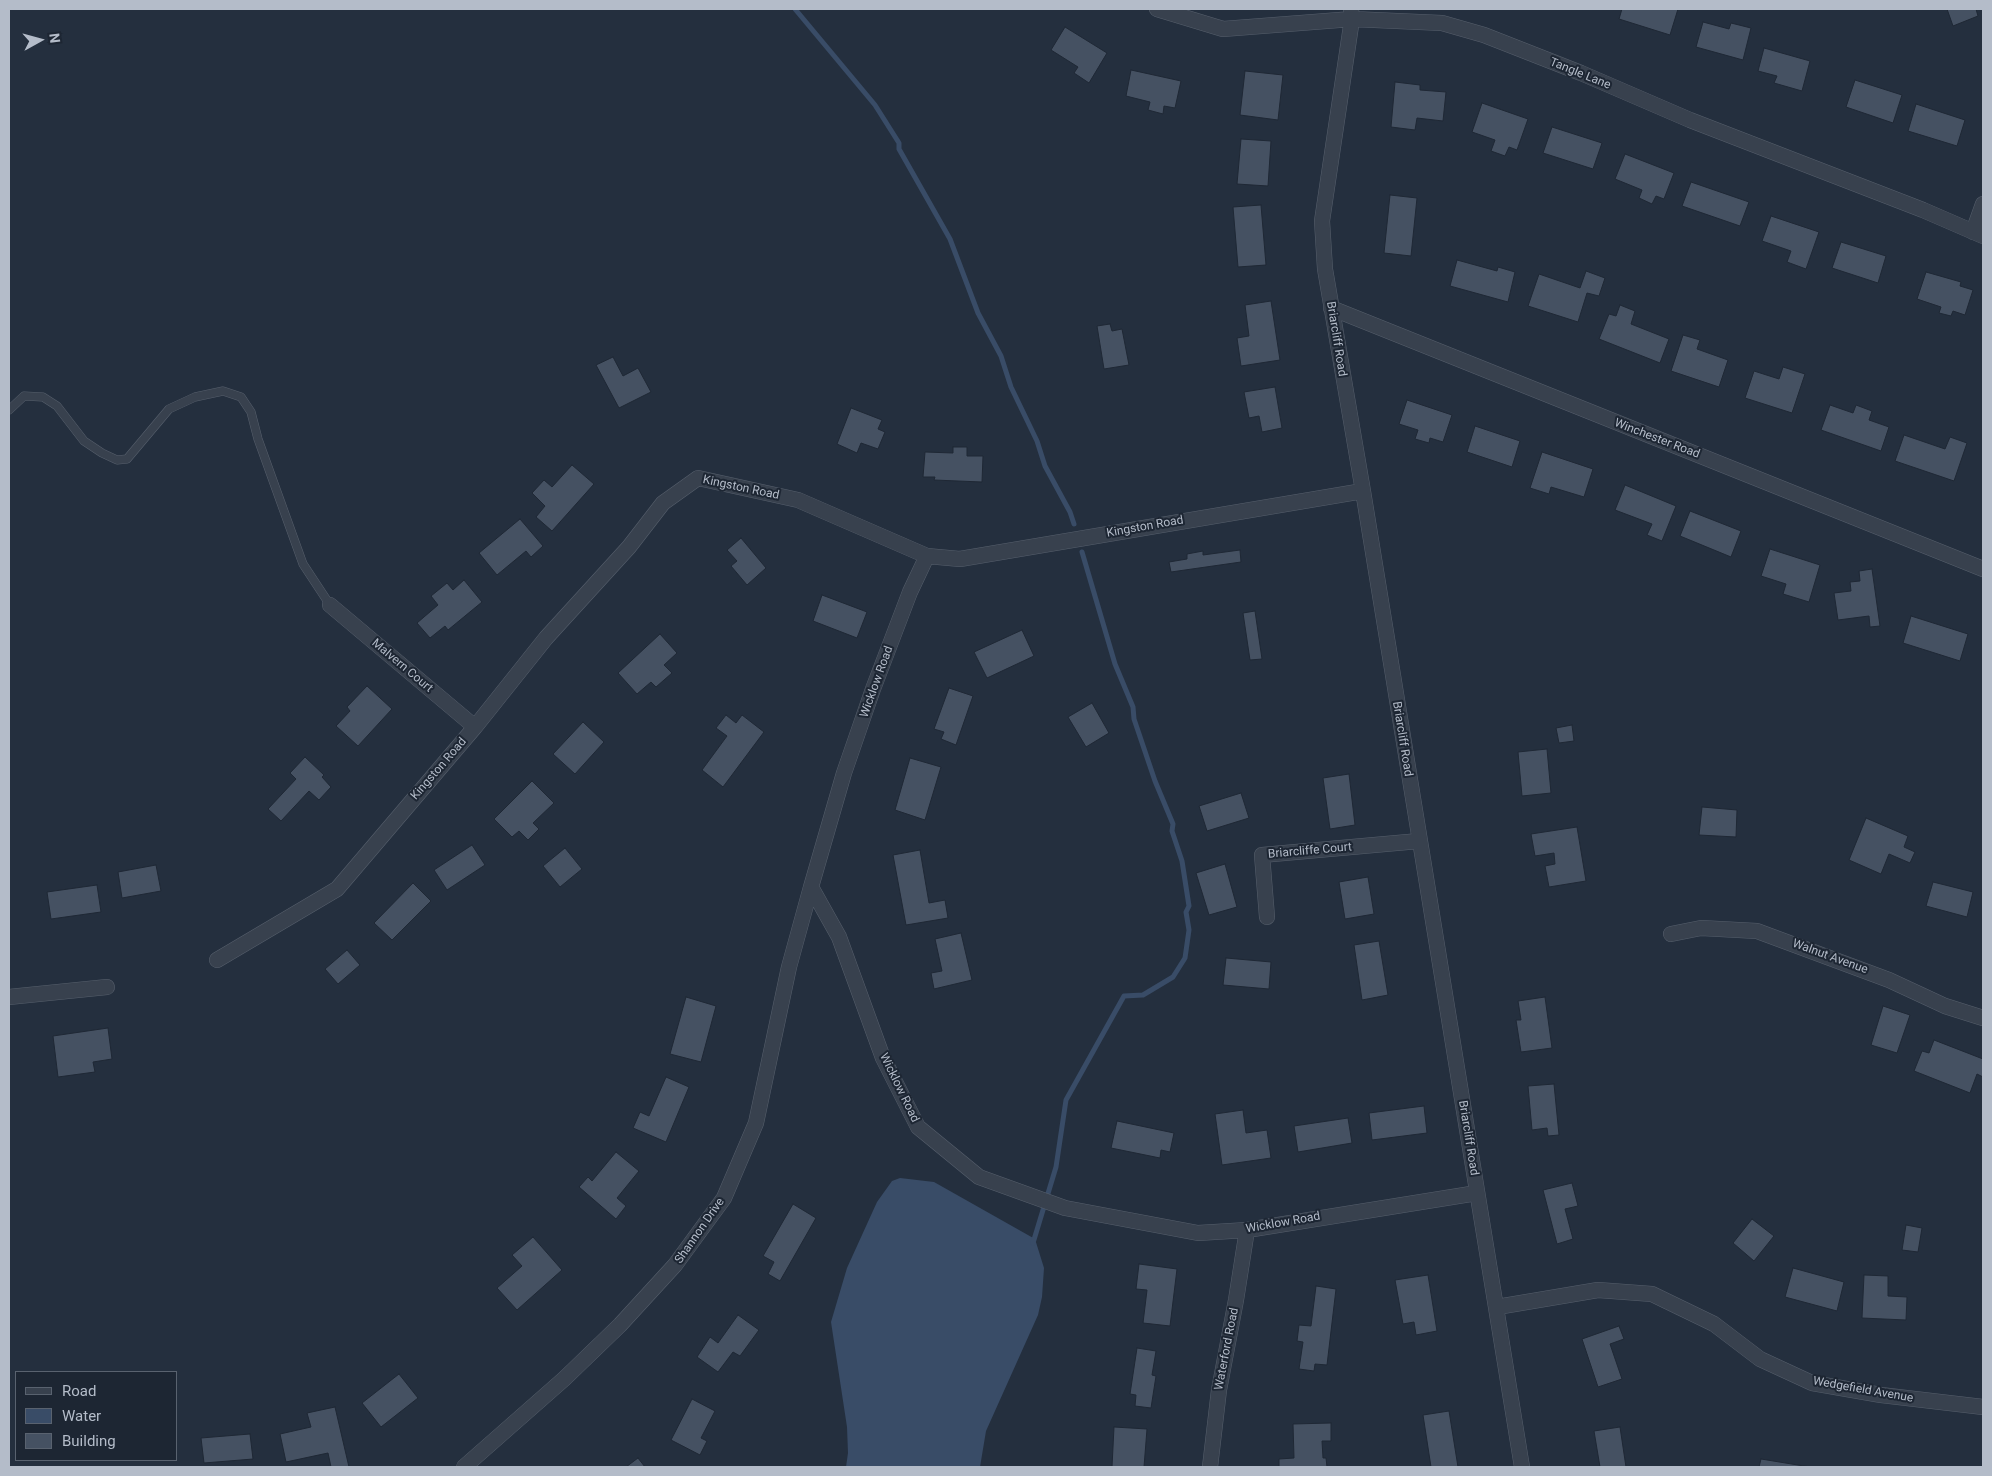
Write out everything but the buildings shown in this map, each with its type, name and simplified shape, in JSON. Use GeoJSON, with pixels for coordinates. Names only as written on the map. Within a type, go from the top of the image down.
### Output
{"type":"FeatureCollection","features":[{"type":"Feature","properties":{"kind":"street","name":"Tangle Lane"},"geometry":{"type":"LineString","coordinates":[[1157,9],[1223,29],[1351,14],[1442,23],[1484,35],[1813,170],[1923,210],[1978,234]]}},
{"type":"Feature","properties":{"kind":"street","name":"Briarcliff Road"},"geometry":{"type":"LineString","coordinates":[[1351,14],[1322,221],[1325,268],[1363,490],[1522,1467]]}},
{"type":"Feature","properties":{"kind":"street"},"geometry":{"type":"LineString","coordinates":[[1978,234],[1983,204]]}},
{"type":"Feature","properties":{"kind":"street","name":"Winchester Road"},"geometry":{"type":"LineString","coordinates":[[1331,308],[1983,569]]}},
{"type":"Feature","properties":{"kind":"street","name":"Kingston Road"},"geometry":{"type":"LineString","coordinates":[[217,960],[337,889],[475,727],[546,638],[629,547],[663,503],[698,478],[798,500],[927,556],[960,559],[1363,490]]}},
{"type":"Feature","properties":{"kind":"street","name":"Wicklow Road"},"geometry":{"type":"LineString","coordinates":[[927,556],[910,592],[870,698],[844,773],[811,887],[839,937],[883,1058],[918,1127],[979,1177],[1032,1194],[1064,1208],[1198,1233],[1247,1230],[1477,1193]]}},
{"type":"Feature","properties":{"kind":"street","name":"Malvern Court"},"geometry":{"type":"LineString","coordinates":[[330,605],[475,727]]}},
{"type":"Feature","properties":{"kind":"street","name":"Briarcliffe Court"},"geometry":{"type":"LineString","coordinates":[[1267,917],[1262,856],[1419,841]]}},
{"type":"Feature","properties":{"kind":"street","name":"Shannon Drive"},"geometry":{"type":"LineString","coordinates":[[464,1467],[564,1379],[620,1325],[675,1266],[724,1198],[756,1123],[789,968],[811,887]]}},
{"type":"Feature","properties":{"kind":"street","name":"Walnut Avenue"},"geometry":{"type":"LineString","coordinates":[[1670,934],[1702,928],[1757,931],[1889,980],[1945,1006],[1983,1018]]}},
{"type":"Feature","properties":{"kind":"street"},"geometry":{"type":"LineString","coordinates":[[9,997],[107,987]]}},
{"type":"Feature","properties":{"kind":"street","name":"Waterford Road"},"geometry":{"type":"LineString","coordinates":[[1210,1467],[1219,1390],[1247,1230]]}},
{"type":"Feature","properties":{"kind":"street","name":"Wedgefield Avenue"},"geometry":{"type":"LineString","coordinates":[[1497,1308],[1598,1290],[1652,1294],[1714,1324],[1760,1359],[1812,1383],[1881,1395],[1983,1407]]}},
{"type":"Feature","properties":{"kind":"lane"},"geometry":{"type":"LineString","coordinates":[[9,410],[24,396],[43,397],[57,406],[84,441],[117,460],[126,459],[169,409],[195,396],[223,391],[241,396],[251,412],[258,439],[303,564],[330,605]]}},
{"type":"Feature","properties":{"kind":"water"},"geometry":{"type":"Polygon","coordinates":[[[900,1178],[934,1182],[1035,1239],[1044,1268],[1042,1297],[1038,1315],[986,1431],[980,1467],[846,1467],[848,1453],[847,1427],[831,1322],[847,1268],[877,1202],[892,1181],[900,1178]]]}},
{"type":"Feature","properties":{"kind":"waterway"},"geometry":{"type":"LineString","coordinates":[[795,9],[875,105],[899,143],[899,149],[950,239],[978,313],[1001,356],[1011,387],[1037,441],[1045,466],[1070,512],[1074,524]]}},
{"type":"Feature","properties":{"kind":"waterway"},"geometry":{"type":"LineString","coordinates":[[1033,1243],[1056,1167],[1066,1100],[1124,996],[1143,995],[1173,977],[1185,958],[1189,930],[1186,912],[1189,906],[1182,861],[1172,831],[1173,824],[1155,781],[1134,719],[1133,707],[1115,664],[1082,552]]}}]}
